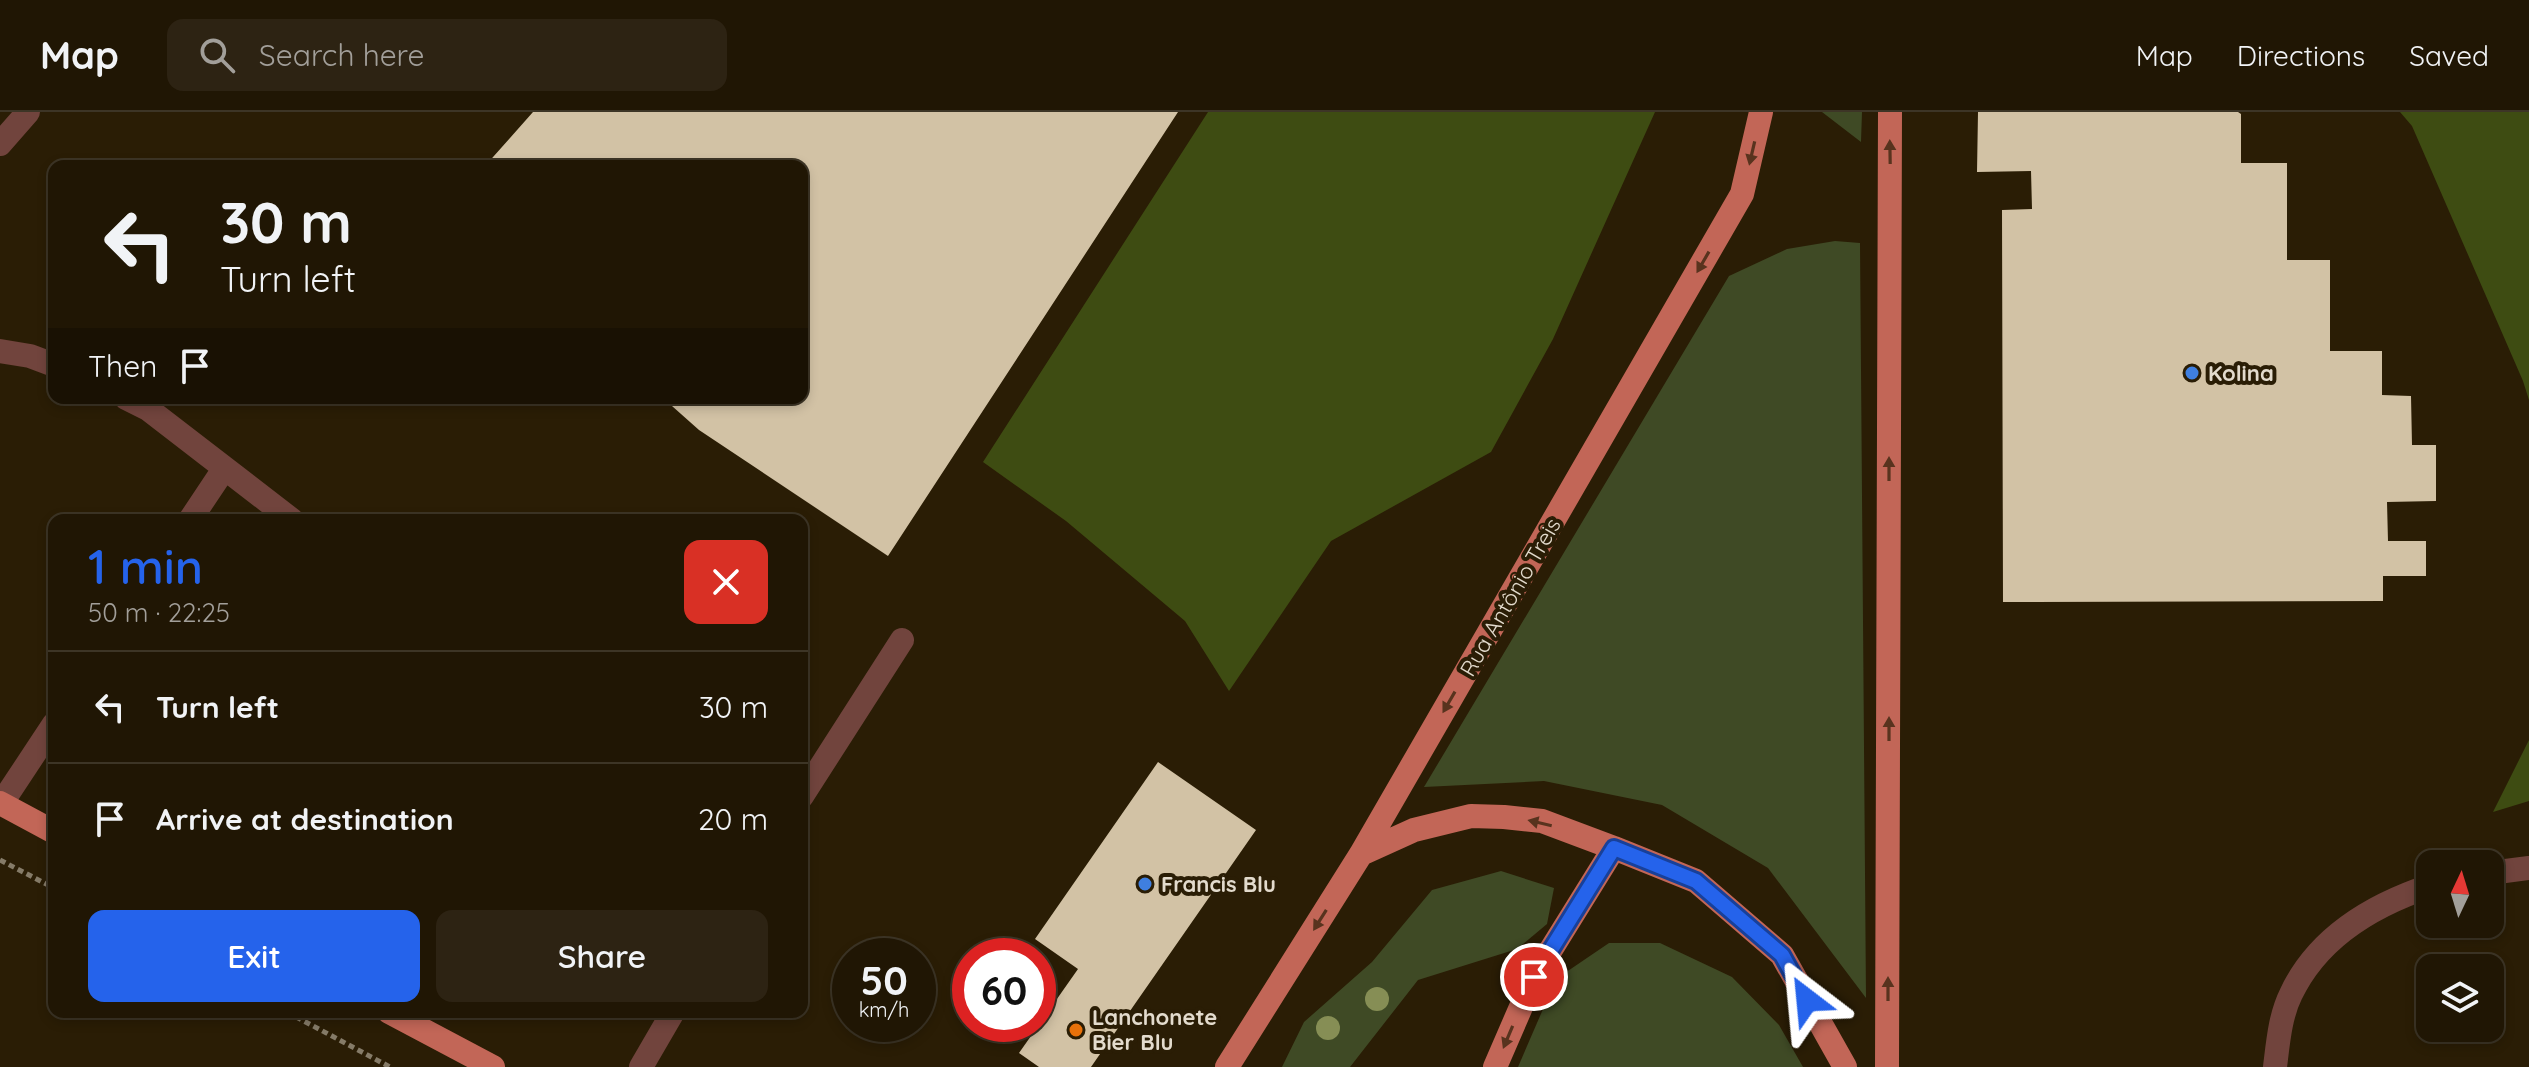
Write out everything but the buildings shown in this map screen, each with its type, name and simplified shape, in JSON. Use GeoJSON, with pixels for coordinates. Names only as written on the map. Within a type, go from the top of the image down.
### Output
{"type":"FeatureCollection","features":[{"type":"Feature","properties":{"kind":"main road","name":"Rua Antônio Treis"},"geometry":{"type":"LineString","coordinates":[[1227,1067],[1361,854],[1742,194],[1761,112]]}},
{"type":"Feature","properties":{"kind":"main road"},"geometry":{"type":"LineString","coordinates":[[1887,1067],[1890,112]]}},
{"type":"Feature","properties":{"kind":"main road"},"geometry":{"type":"LineString","coordinates":[[0,803],[48,829]]}},
{"type":"Feature","properties":{"kind":"main road"},"geometry":{"type":"LineString","coordinates":[[1361,854],[1414,830],[1471,816],[1504,817],[1542,821],[1696,881],[1782,955],[1845,1067]]}},
{"type":"Feature","properties":{"kind":"main road"},"geometry":{"type":"LineString","coordinates":[[1495,1067],[1534,977],[1614,848]]}},
{"type":"Feature","properties":{"kind":"main road"},"geometry":{"type":"LineString","coordinates":[[400,1018],[493,1067]]}},
{"type":"Feature","properties":{"kind":"street"},"geometry":{"type":"LineString","coordinates":[[0,144],[28,112]]}},
{"type":"Feature","properties":{"kind":"street"},"geometry":{"type":"LineString","coordinates":[[0,351],[48,363]]}},
{"type":"Feature","properties":{"kind":"street"},"geometry":{"type":"LineString","coordinates":[[138,404],[284,514]]}},
{"type":"Feature","properties":{"kind":"street"},"geometry":{"type":"LineString","coordinates":[[194,514],[224,469]]}},
{"type":"Feature","properties":{"kind":"street"},"geometry":{"type":"LineString","coordinates":[[808,787],[902,640]]}},
{"type":"Feature","properties":{"kind":"street"},"geometry":{"type":"LineString","coordinates":[[0,803],[48,733]]}},
{"type":"Feature","properties":{"kind":"street"},"geometry":{"type":"LineString","coordinates":[[2504,871],[2529,868]]}},
{"type":"Feature","properties":{"kind":"street"},"geometry":{"type":"LineString","coordinates":[[2275,1067],[2279,1033],[2290,995],[2312,959],[2348,925],[2393,898],[2416,891]]}},
{"type":"Feature","properties":{"kind":"street"},"geometry":{"type":"LineString","coordinates":[[641,1067],[670,1018]]}},
{"type":"Feature","properties":{"kind":"path"},"geometry":{"type":"LineString","coordinates":[[0,860],[48,885]]}},
{"type":"Feature","properties":{"kind":"path"},"geometry":{"type":"LineString","coordinates":[[298,1018],[390,1067]]}},
{"type":"Feature","properties":{"kind":"green space"},"geometry":{"type":"Polygon","coordinates":[[[1208,112],[1655,112],[1553,339],[1491,452],[1331,541],[1229,691],[1185,621],[1066,521],[983,462],[1208,112]]]}},
{"type":"Feature","properties":{"kind":"green space"},"geometry":{"type":"Polygon","coordinates":[[[1822,112],[1862,112],[1861,142],[1822,112]]]}},
{"type":"Feature","properties":{"kind":"green space"},"geometry":{"type":"Polygon","coordinates":[[[2400,112],[2529,112],[2529,400],[2412,126],[2400,112]]]}},
{"type":"Feature","properties":{"kind":"green space"},"geometry":{"type":"Polygon","coordinates":[[[1835,241],[1860,243],[1866,998],[1768,868],[1662,805],[1544,781],[1424,787],[1729,276],[1787,249],[1835,241]]]}},
{"type":"Feature","properties":{"kind":"green space"},"geometry":{"type":"Polygon","coordinates":[[[2529,740],[2529,801],[2493,812],[2529,740]]]}},
{"type":"Feature","properties":{"kind":"green space"},"geometry":{"type":"Polygon","coordinates":[[[1501,871],[1554,888],[1547,924],[1517,949],[1418,980],[1350,1067],[1282,1067],[1304,1022],[1372,962],[1432,890],[1501,871]]]}},
{"type":"Feature","properties":{"kind":"green space"},"geometry":{"type":"Polygon","coordinates":[[[1609,943],[1660,943],[1732,977],[1779,1025],[1803,1067],[1518,1067],[1556,979],[1609,943]]]}},
{"type":"Feature","properties":{"kind":"place","name":"Kolina"},"geometry":{"type":"Point","coordinates":[2192,373]}},
{"type":"Feature","properties":{"kind":"place","name":"Francis Blu"},"geometry":{"type":"Point","coordinates":[1145,884]}},
{"type":"Feature","properties":{"kind":"place","name":"Lanchonete Bier Blu"},"geometry":{"type":"Point","coordinates":[1076,1030]}},
{"type":"Feature","properties":{"kind":"route"},"geometry":{"type":"LineString","coordinates":[[1534,977],[1614,848],[1696,881],[1782,955],[1807,1000]]}}]}
